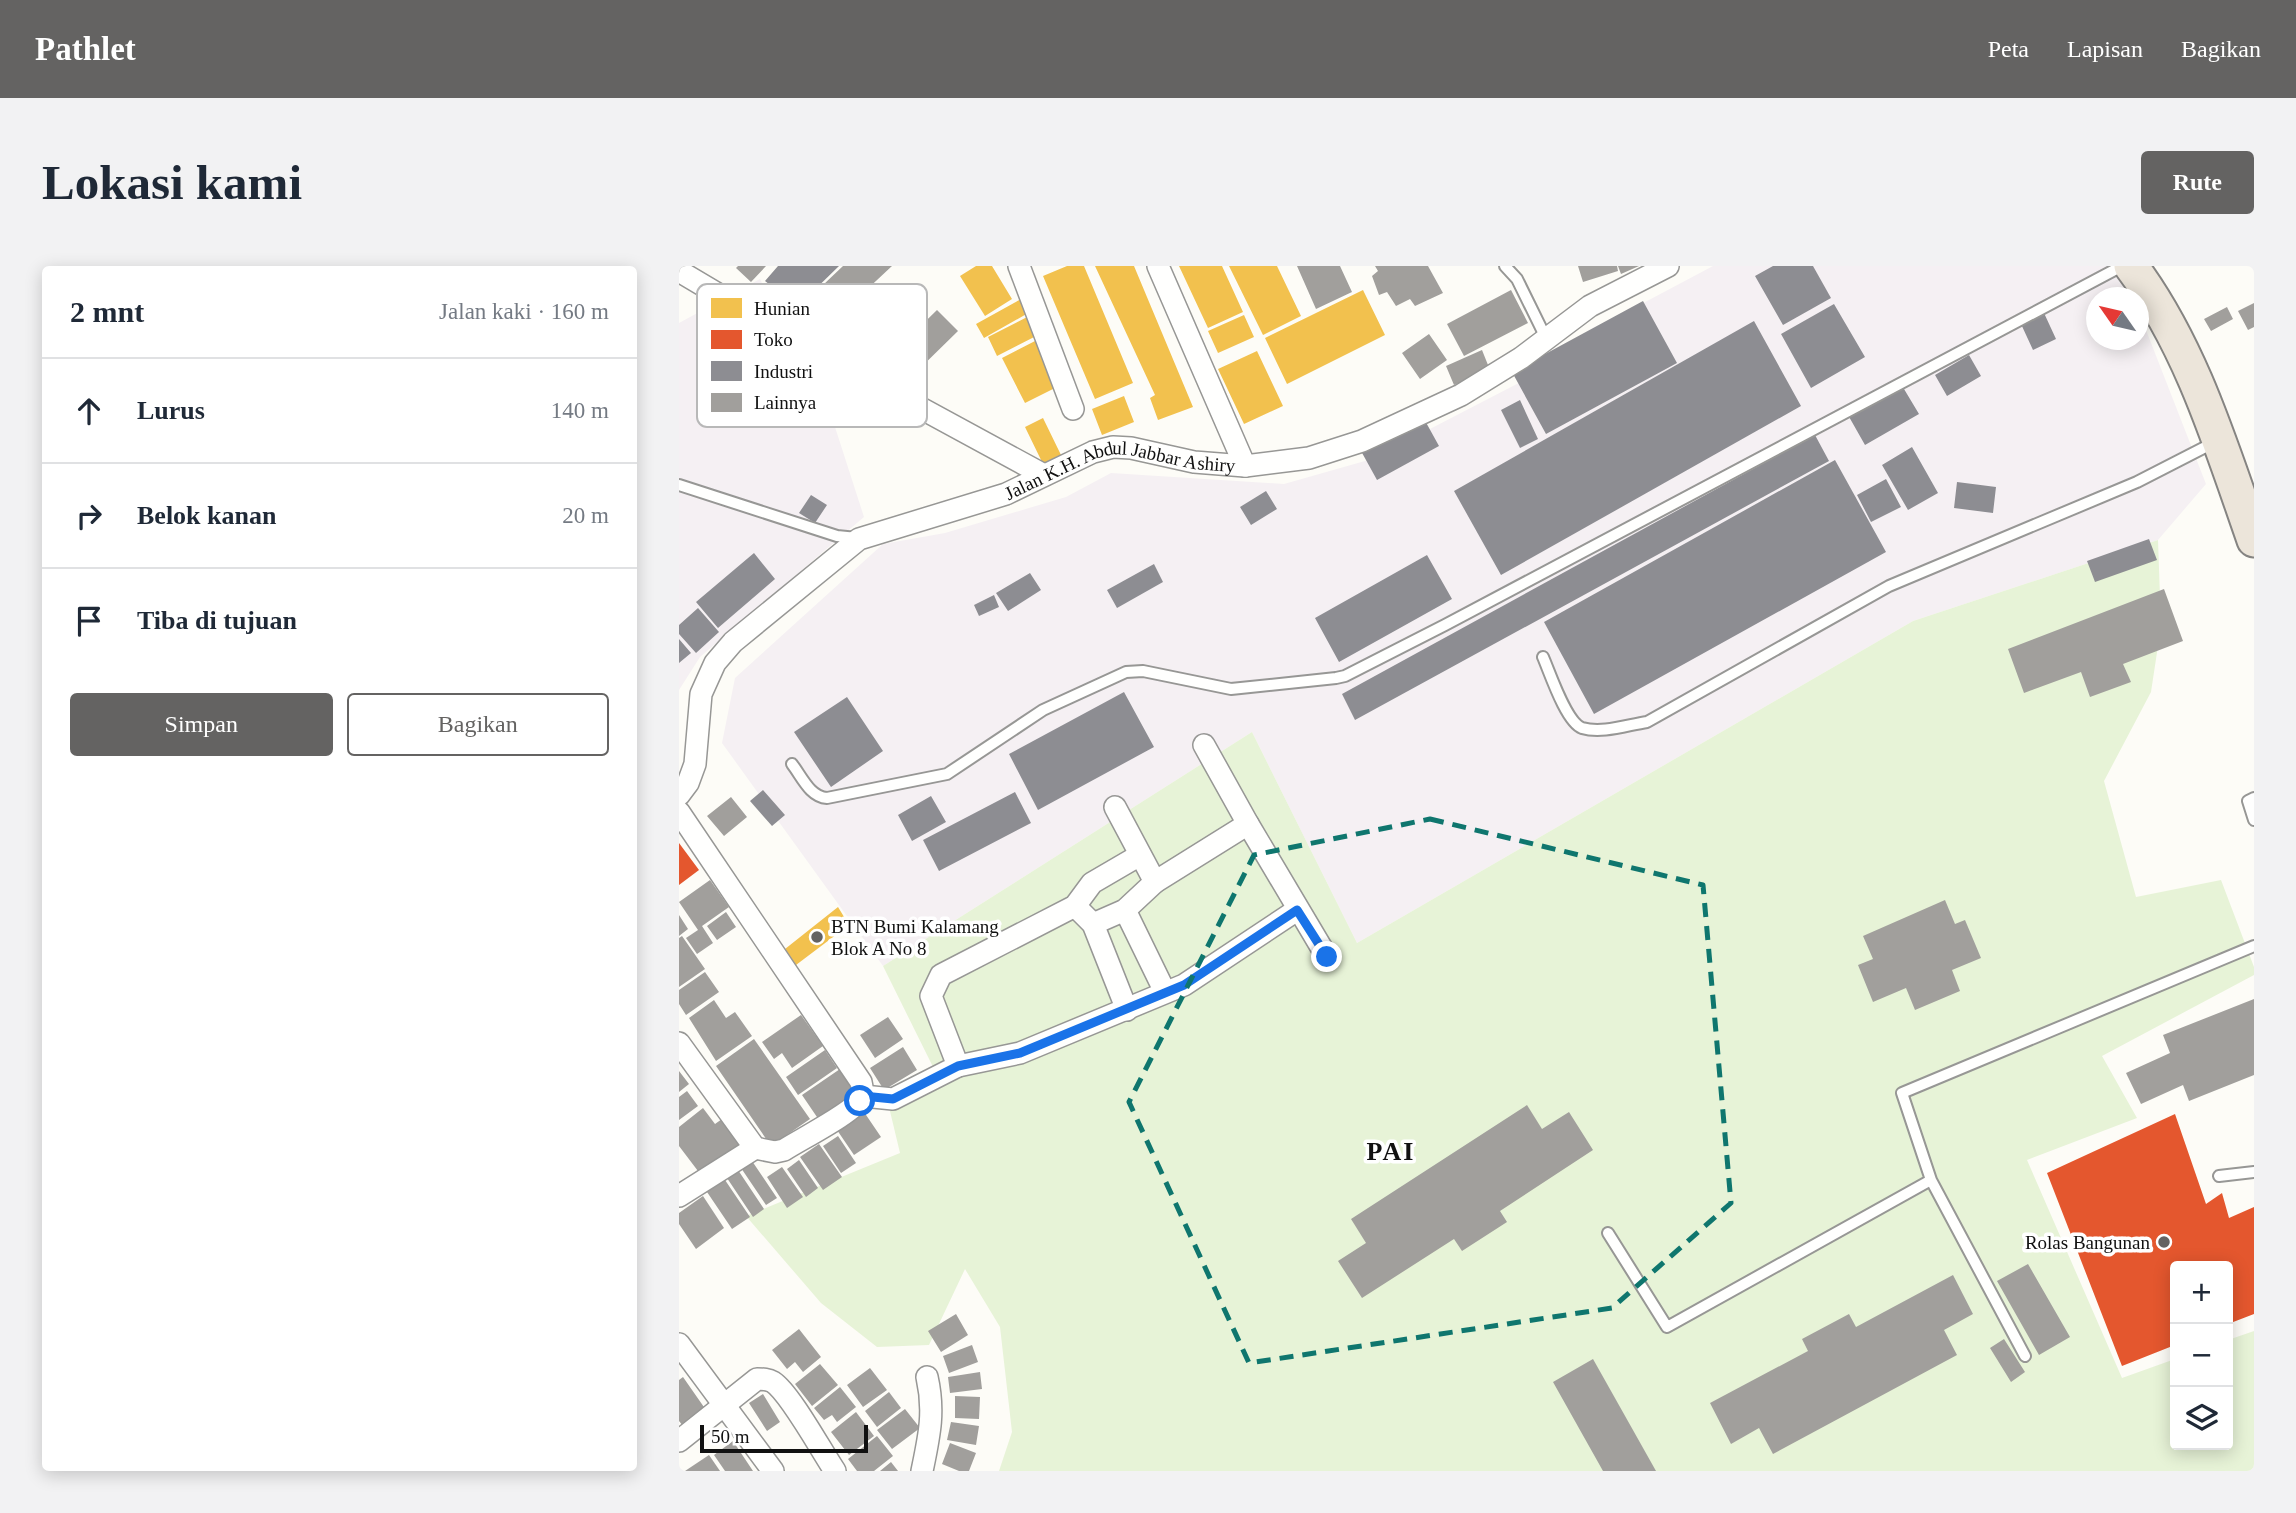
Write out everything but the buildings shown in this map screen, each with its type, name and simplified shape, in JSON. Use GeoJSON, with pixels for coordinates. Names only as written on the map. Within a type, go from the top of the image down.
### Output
{"type":"FeatureCollection","features":[{"type":"Feature","properties":{"kind":"highway"},"geometry":{"type":"LineString","coordinates":[[2131,266],[2166,318],[2186,362],[2254,540]]}},
{"type":"Feature","properties":{"kind":"street"},"geometry":{"type":"LineString","coordinates":[[1019,266],[1073,409]]}},
{"type":"Feature","properties":{"kind":"street"},"geometry":{"type":"LineString","coordinates":[[1158,266],[1245,466]]}},
{"type":"Feature","properties":{"kind":"street","name":"Jalan K.H. Abdul Jabbar Ashiry"},"geometry":{"type":"LineString","coordinates":[[679,796],[688,783],[695,764],[701,694],[715,663],[733,642],[859,538],[1006,494],[1093,452],[1113,447],[1131,448],[1193,462],[1245,466],[1309,458],[1361,441],[1461,395],[1521,358],[1590,306],[1668,266]]}},
{"type":"Feature","properties":{"kind":"street"},"geometry":{"type":"LineString","coordinates":[[679,271],[701,284]]}},
{"type":"Feature","properties":{"kind":"street"},"geometry":{"type":"LineString","coordinates":[[927,411],[1044,475]]}},
{"type":"Feature","properties":{"kind":"street"},"geometry":{"type":"LineString","coordinates":[[1203,745],[1297,910],[1327,957]]}},
{"type":"Feature","properties":{"kind":"street"},"geometry":{"type":"LineString","coordinates":[[1115,807],[1155,882]]}},
{"type":"Feature","properties":{"kind":"street"},"geometry":{"type":"LineString","coordinates":[[679,812],[861,1082],[863,1096],[839,1117],[783,1150],[775,1152],[755,1148],[679,1044]]}},
{"type":"Feature","properties":{"kind":"street"},"geometry":{"type":"LineString","coordinates":[[1093,924],[1125,911],[1155,882],[1248,824]]}},
{"type":"Feature","properties":{"kind":"street"},"geometry":{"type":"LineString","coordinates":[[958,1066],[932,996],[941,975],[1075,906],[1092,883],[1140,855]]}},
{"type":"Feature","properties":{"kind":"street"},"geometry":{"type":"LineString","coordinates":[[1075,906],[1093,924],[1127,1010]]}},
{"type":"Feature","properties":{"kind":"street"},"geometry":{"type":"LineString","coordinates":[[863,1096],[893,1099],[958,1066],[1020,1053],[1127,1010],[1184,985],[1297,910]]}},
{"type":"Feature","properties":{"kind":"street"},"geometry":{"type":"LineString","coordinates":[[1125,911],[1165,992]]}},
{"type":"Feature","properties":{"kind":"street"},"geometry":{"type":"LineString","coordinates":[[679,1196],[755,1148]]}},
{"type":"Feature","properties":{"kind":"street"},"geometry":{"type":"LineString","coordinates":[[679,1344],[773,1471]]}},
{"type":"Feature","properties":{"kind":"street"},"geometry":{"type":"LineString","coordinates":[[922,1471],[931,1429],[932,1402],[927,1377]]}},
{"type":"Feature","properties":{"kind":"street"},"geometry":{"type":"LineString","coordinates":[[679,1441],[757,1379],[773,1382],[784,1393],[835,1471]]}},
{"type":"Feature","properties":{"kind":"lane"},"geometry":{"type":"LineString","coordinates":[[1505,266],[1517,279],[1546,338]]}},
{"type":"Feature","properties":{"kind":"lane"},"geometry":{"type":"LineString","coordinates":[[792,764],[813,792],[827,798],[947,774],[1043,710],[1126,672],[1143,671],[1231,689],[1345,676],[2122,266]]}},
{"type":"Feature","properties":{"kind":"lane"},"geometry":{"type":"LineString","coordinates":[[1543,657],[1570,719],[1581,728],[1607,729],[1647,722],[1889,586],[2137,482],[2218,440]]}},
{"type":"Feature","properties":{"kind":"lane"},"geometry":{"type":"LineString","coordinates":[[679,485],[837,536],[859,538]]}},
{"type":"Feature","properties":{"kind":"lane"},"geometry":{"type":"LineString","coordinates":[[2254,798],[2248,801],[2254,820]]}},
{"type":"Feature","properties":{"kind":"lane"},"geometry":{"type":"LineString","coordinates":[[2025,1356],[1931,1181],[1902,1093],[2254,946]]}},
{"type":"Feature","properties":{"kind":"lane"},"geometry":{"type":"LineString","coordinates":[[2219,1176],[2254,1172]]}},
{"type":"Feature","properties":{"kind":"lane"},"geometry":{"type":"LineString","coordinates":[[1608,1233],[1667,1327],[1931,1181]]}},
{"type":"Feature","properties":{"kind":"highlighted area"},"geometry":{"type":"Polygon","coordinates":[[[1430,819],[1703,885],[1731,1203],[1612,1308],[1249,1363],[1129,1102],[1254,855],[1430,819]]]}},
{"type":"Feature","properties":{"kind":"shaded area"},"geometry":{"type":"Polygon","coordinates":[[[1713,266],[2108,266],[2124,287],[2086,287],[2086,350],[2149,350],[2149,338],[2206,484],[2158,540],[1913,621],[1357,943],[1252,732],[883,966],[722,743],[735,678],[883,544],[945,533],[1066,497],[1111,473],[1284,484],[1372,459],[1577,353],[1600,326],[1713,266]]]}},
{"type":"Feature","properties":{"kind":"shaded area"},"geometry":{"type":"Polygon","coordinates":[[[697,313],[697,427],[835,427],[864,517],[700,657],[679,690],[679,323],[697,313]]]}},
{"type":"Feature","properties":{"kind":"green space"},"geometry":{"type":"Polygon","coordinates":[[[2158,540],[2161,626],[2151,692],[2104,781],[2136,897],[2221,880],[2254,967],[2254,975],[2102,1056],[2137,1118],[2027,1160],[2122,1378],[2170,1361],[2170,1450],[2233,1450],[2233,1338],[2254,1331],[2254,1471],[999,1471],[1012,1432],[1000,1327],[965,1269],[929,1345],[877,1347],[821,1303],[746,1216],[900,1153],[889,1107],[936,1073],[883,966],[1252,732],[1357,943],[1913,621],[2158,540]]]}},
{"type":"Feature","properties":{"kind":"place","name":"BTN Bumi Kalamang Blok A No 8"},"geometry":{"type":"Point","coordinates":[817,937]}},
{"type":"Feature","properties":{"kind":"place","name":"Rolas Bangunan"},"geometry":{"type":"Point","coordinates":[2164,1242]}},
{"type":"Feature","properties":{"kind":"district","name":"PAI"},"geometry":{"type":"Point","coordinates":[1391,1151]}},
{"type":"Feature","properties":{"kind":"route"},"geometry":{"type":"LineString","coordinates":[[860,1101],[863,1096],[893,1099],[958,1066],[1020,1053],[1127,1010],[1184,985],[1297,910],[1327,957]]}}]}
